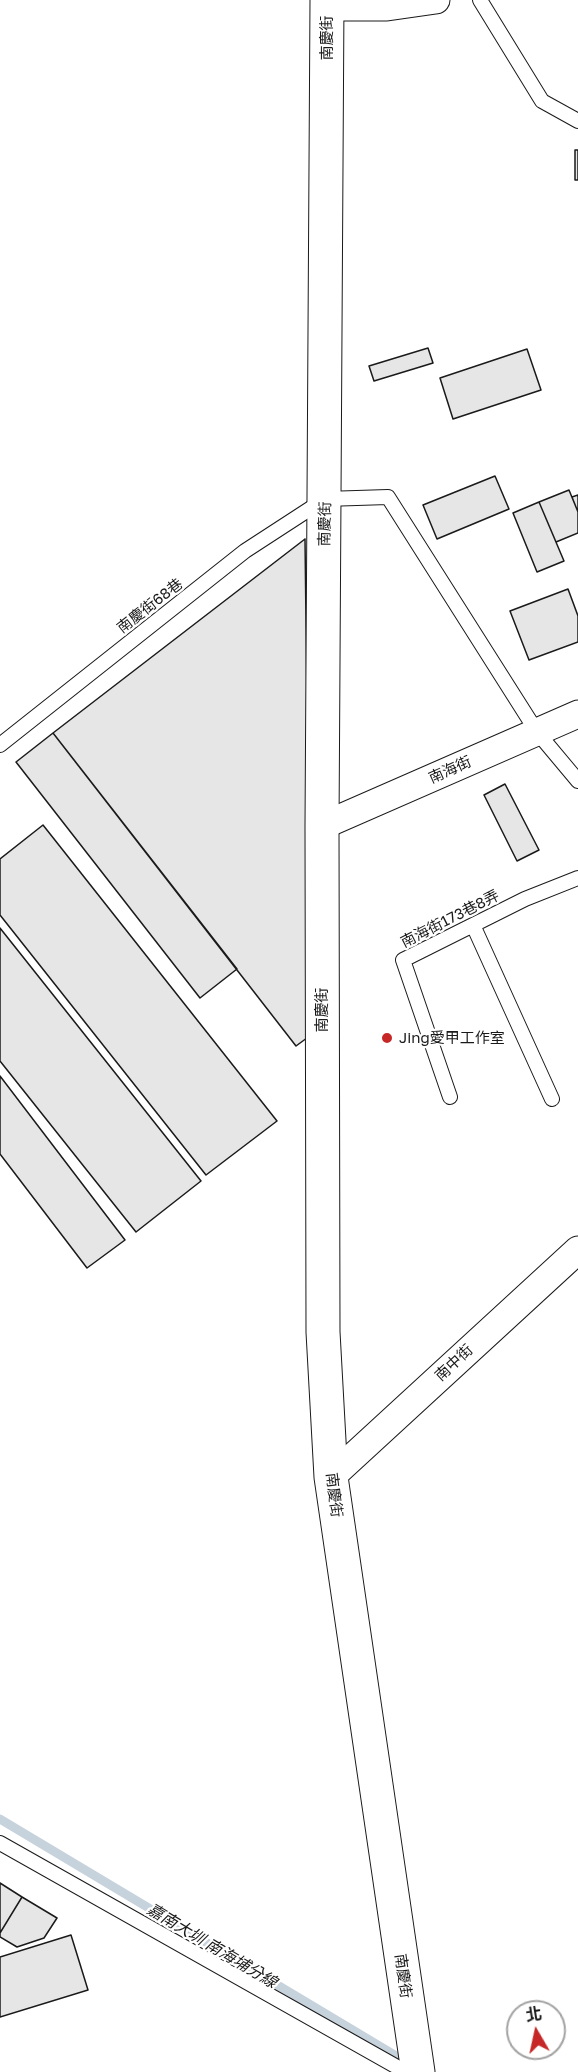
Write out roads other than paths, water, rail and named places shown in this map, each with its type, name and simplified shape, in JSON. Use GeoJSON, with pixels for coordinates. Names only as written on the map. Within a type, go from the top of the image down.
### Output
{"type":"FeatureCollection","features":[{"type":"Feature","properties":{"kind":"street"},"geometry":{"type":"LineString","coordinates":[[327,3],[387,8],[436,0]]}},
{"type":"Feature","properties":{"kind":"street","name":"南慶街"},"geometry":{"type":"LineString","coordinates":[[327,3],[322,826],[323,1332],[331,1476],[417,2072]]}},
{"type":"Feature","properties":{"kind":"street","name":"南海街"},"geometry":{"type":"LineString","coordinates":[[322,826],[578,714]]}},
{"type":"Feature","properties":{"kind":"street","name":"南中街"},"geometry":{"type":"LineString","coordinates":[[331,1476],[578,1250]]}},
{"type":"Feature","properties":{"kind":"lane"},"geometry":{"type":"LineString","coordinates":[[480,0],[542,101],[578,122]]}},
{"type":"Feature","properties":{"kind":"lane"},"geometry":{"type":"LineString","coordinates":[[325,499],[388,496],[537,732],[578,781]]}},
{"type":"Feature","properties":{"kind":"lane","name":"南慶街68巷"},"geometry":{"type":"LineString","coordinates":[[0,745],[245,551],[325,499]]}},
{"type":"Feature","properties":{"kind":"lane","name":"南海街173巷8弄"},"geometry":{"type":"LineString","coordinates":[[450,1097],[403,960],[525,899],[578,878]]}},
{"type":"Feature","properties":{"kind":"lane"},"geometry":{"type":"LineString","coordinates":[[473,925],[552,1099]]}},
{"type":"Feature","properties":{"kind":"lane"},"geometry":{"type":"LineString","coordinates":[[0,1843],[406,2072]]}},
{"type":"Feature","properties":{"kind":"waterway","name":"嘉南大圳 南海埔分線"},"geometry":{"type":"LineString","coordinates":[[0,1819],[408,2063]]}},
{"type":"Feature","properties":{"kind":"place","name":"Jing愛甲工作室"},"geometry":{"type":"Point","coordinates":[387,1038]}}]}
